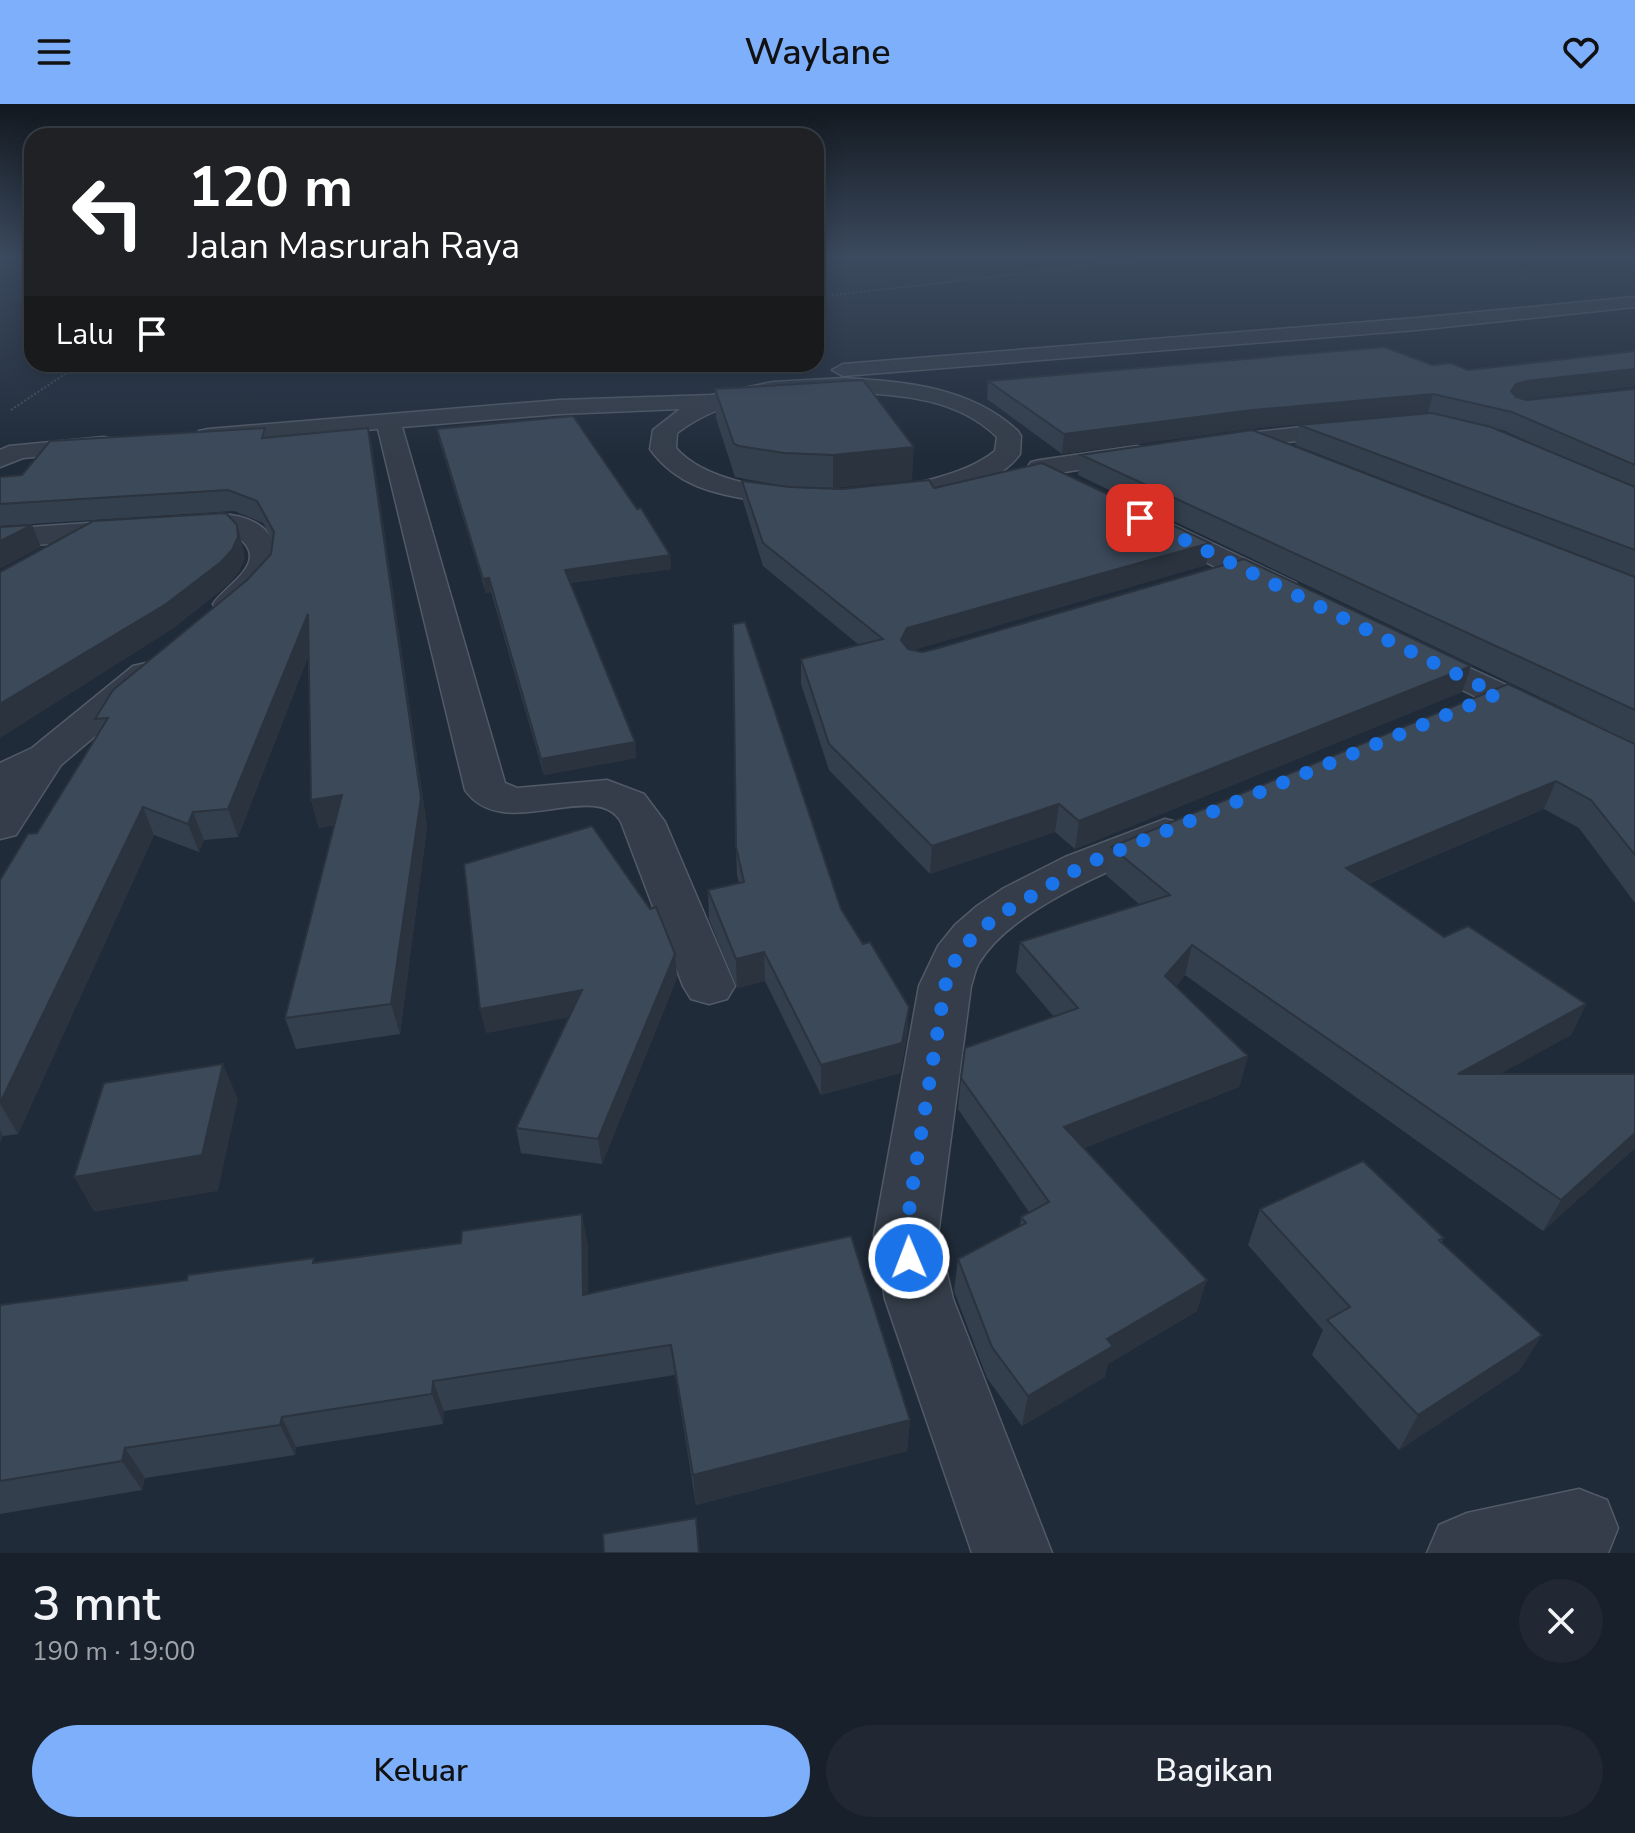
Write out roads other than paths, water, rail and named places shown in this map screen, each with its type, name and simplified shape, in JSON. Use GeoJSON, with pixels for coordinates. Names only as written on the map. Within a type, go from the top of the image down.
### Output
{"type":"FeatureCollection","features":[{"type":"Feature","properties":{"kind":"street"},"geometry":{"type":"LineString","coordinates":[[843,370],[1420,324]]}},
{"type":"Feature","properties":{"kind":"street"},"geometry":{"type":"LineString","coordinates":[[877,387],[943,376],[1470,337],[1575,324]]}},
{"type":"Feature","properties":{"kind":"street"},"geometry":{"type":"LineString","coordinates":[[914,392],[965,385]]}},
{"type":"Feature","properties":{"kind":"street"},"geometry":{"type":"LineString","coordinates":[[187,437],[560,407],[717,400],[758,391],[805,386],[877,387],[967,405],[994,419],[1009,436],[1007,454],[985,471],[945,486],[891,496],[813,498],[768,494],[729,486],[680,467],[663,449],[665,430],[684,414],[717,400]]}},
{"type":"Feature","properties":{"kind":"street"},"geometry":{"type":"LineString","coordinates":[[627,405],[665,430]]}},
{"type":"Feature","properties":{"kind":"street"},"geometry":{"type":"LineString","coordinates":[[388,421],[486,790],[507,801],[601,793],[622,797],[643,822],[709,986]]}},
{"type":"Feature","properties":{"kind":"street"},"geometry":{"type":"LineString","coordinates":[[1187,447],[1372,427]]}},
{"type":"Feature","properties":{"kind":"street"},"geometry":{"type":"LineString","coordinates":[[1248,439],[1308,462]]}},
{"type":"Feature","properties":{"kind":"street"},"geometry":{"type":"LineString","coordinates":[[6,454],[126,442]]}},
{"type":"Feature","properties":{"kind":"street"},"geometry":{"type":"LineString","coordinates":[[1040,468],[1157,452]]}},
{"type":"Feature","properties":{"kind":"street"},"geometry":{"type":"LineString","coordinates":[[1007,454],[1091,493]]}},
{"type":"Feature","properties":{"kind":"street"},"geometry":{"type":"LineString","coordinates":[[1132,514],[1312,603]]}},
{"type":"Feature","properties":{"kind":"street"},"geometry":{"type":"LineString","coordinates":[[0,538],[241,524],[250,529],[265,555],[264,568],[257,579],[204,625]]}},
{"type":"Feature","properties":{"kind":"street"},"geometry":{"type":"LineString","coordinates":[[38,564],[102,530]]}},
{"type":"Feature","properties":{"kind":"street"},"geometry":{"type":"LineString","coordinates":[[1195,582],[1241,568]]}},
{"type":"Feature","properties":{"kind":"street"},"geometry":{"type":"LineString","coordinates":[[1383,638],[1635,759]]}},
{"type":"Feature","properties":{"kind":"street"},"geometry":{"type":"LineString","coordinates":[[0,779],[46,757],[168,655]]}},
{"type":"Feature","properties":{"kind":"street"},"geometry":{"type":"LineString","coordinates":[[1439,718],[1497,694]]}},
{"type":"Feature","properties":{"kind":"street"},"geometry":{"type":"LineString","coordinates":[[0,826],[46,757]]}},
{"type":"Feature","properties":{"kind":"street"},"geometry":{"type":"LineString","coordinates":[[1012,1553],[919,1299],[906,1235],[945,986],[956,958],[972,938],[996,917],[1086,864],[1204,816]]}},
{"type":"Feature","properties":{"kind":"street"},"geometry":{"type":"LineString","coordinates":[[1467,1553],[1579,1528]]}}]}
